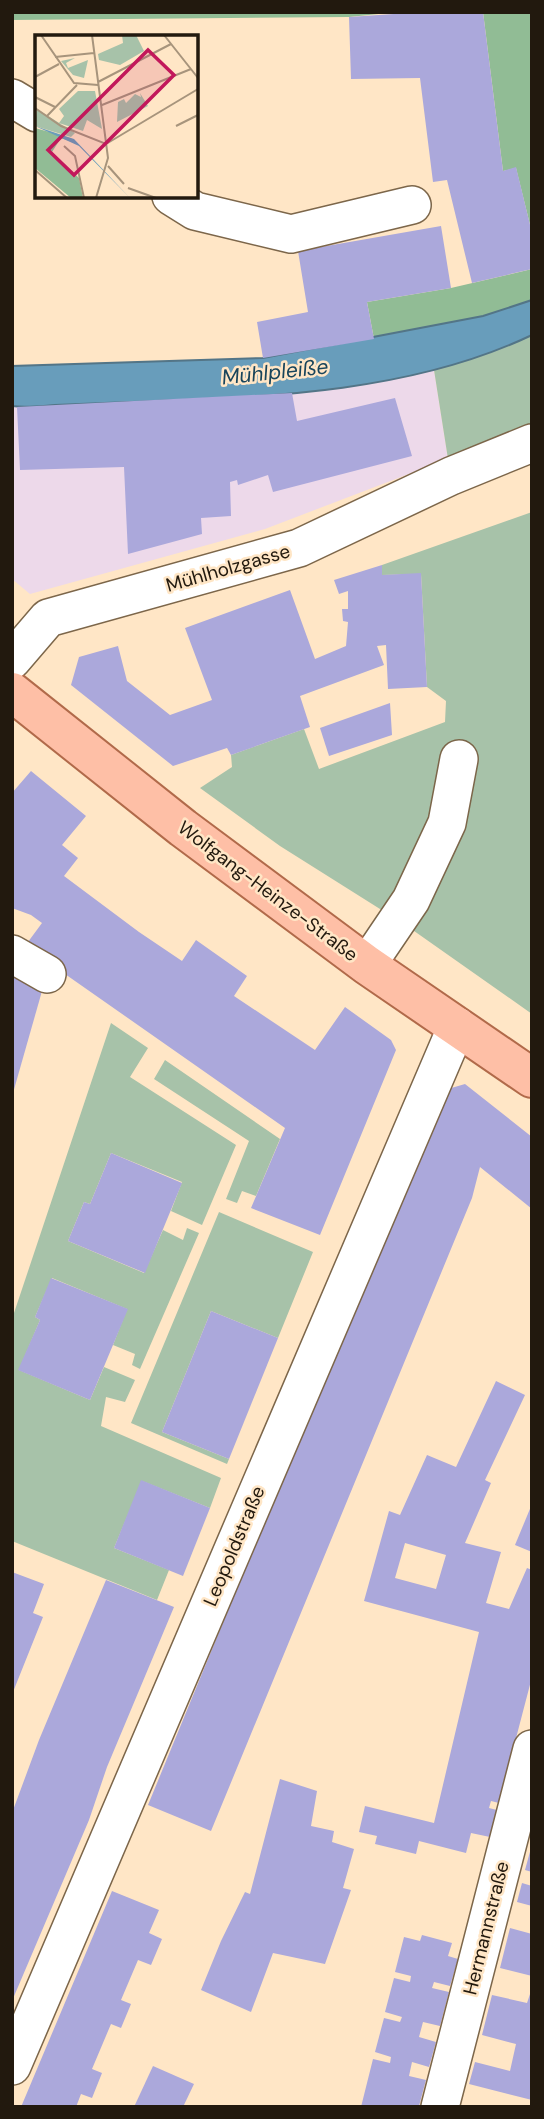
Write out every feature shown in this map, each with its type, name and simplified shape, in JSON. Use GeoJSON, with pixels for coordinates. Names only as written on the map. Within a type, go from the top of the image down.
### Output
{"type":"FeatureCollection","features":[{"type":"Feature","properties":{"kind":"main road","name":"Wolfgang-Heinze-Straße"},"geometry":{"type":"LineString","coordinates":[[12,692],[183,828],[367,965],[532,1078]]}},
{"type":"Feature","properties":{"kind":"street"},"geometry":{"type":"LineString","coordinates":[[12,98],[35,112]]}},
{"type":"Feature","properties":{"kind":"street"},"geometry":{"type":"LineString","coordinates":[[174,198],[195,211],[291,234],[412,205]]}},
{"type":"Feature","properties":{"kind":"street","name":"Mühlholzgasse"},"geometry":{"type":"LineString","coordinates":[[12,660],[48,618],[299,548],[451,476],[532,443]]}},
{"type":"Feature","properties":{"kind":"street"},"geometry":{"type":"LineString","coordinates":[[367,965],[411,900],[447,823],[459,759]]}},
{"type":"Feature","properties":{"kind":"street"},"geometry":{"type":"LineString","coordinates":[[12,954],[47,974]]}},
{"type":"Feature","properties":{"kind":"street","name":"Leopoldstraße"},"geometry":{"type":"LineString","coordinates":[[12,2066],[457,1026]]}},
{"type":"Feature","properties":{"kind":"street","name":"Hermannstraße"},"geometry":{"type":"LineString","coordinates":[[440,2107],[532,1749]]}},
{"type":"Feature","properties":{"kind":"shaded area"},"geometry":{"type":"Polygon","coordinates":[[[434,370],[448,459],[265,529],[30,594],[12,579],[12,407],[226,398],[382,381],[434,370]]]}},
{"type":"Feature","properties":{"kind":"green space"},"geometry":{"type":"Polygon","coordinates":[[[12,12],[398,12],[349,17],[12,20],[12,12]]]}},
{"type":"Feature","properties":{"kind":"green space"},"geometry":{"type":"Polygon","coordinates":[[[483,12],[532,12],[532,233],[516,168],[503,171],[483,12]]]}},
{"type":"Feature","properties":{"kind":"green space"},"geometry":{"type":"Polygon","coordinates":[[[532,269],[532,300],[483,316],[374,339],[367,302],[451,288],[532,269]]]}},
{"type":"Feature","properties":{"kind":"green space"},"geometry":{"type":"Polygon","coordinates":[[[532,335],[532,430],[448,459],[434,370],[505,347],[532,335]]]}},
{"type":"Feature","properties":{"kind":"green space"},"geometry":{"type":"Polygon","coordinates":[[[532,512],[532,1014],[407,926],[280,846],[200,788],[232,767],[231,755],[304,729],[319,769],[445,722],[446,701],[427,687],[421,574],[382,575],[382,565],[532,512]]]}},
{"type":"Feature","properties":{"kind":"green space"},"geometry":{"type":"Polygon","coordinates":[[[111,1023],[148,1048],[130,1077],[236,1145],[202,1225],[171,1211],[182,1182],[111,1153],[90,1204],[84,1202],[68,1241],[144,1273],[163,1230],[183,1240],[187,1228],[199,1233],[140,1369],[132,1365],[135,1354],[113,1345],[127,1309],[52,1278],[35,1317],[40,1320],[19,1370],[90,1400],[104,1367],[135,1380],[125,1402],[106,1397],[101,1426],[221,1478],[210,1508],[142,1481],[114,1548],[169,1570],[157,1600],[12,1541],[12,1319],[111,1023]]]}},
{"type":"Feature","properties":{"kind":"green space"},"geometry":{"type":"Polygon","coordinates":[[[165,1060],[280,1139],[256,1196],[242,1191],[237,1203],[226,1199],[249,1141],[154,1079],[165,1060]]]}},
{"type":"Feature","properties":{"kind":"green space"},"geometry":{"type":"Polygon","coordinates":[[[219,1212],[313,1252],[278,1338],[211,1311],[162,1432],[229,1459],[227,1464],[131,1423],[219,1212]]]}},
{"type":"Feature","properties":{"kind":"water","name":"Mühlpleiße"},"geometry":{"type":"Polygon","coordinates":[[[532,300],[532,335],[485,355],[386,381],[335,389],[231,398],[12,406],[12,366],[263,358],[483,316],[532,300]]]}},
{"type":"Feature","properties":{"kind":"building"},"geometry":{"type":"Polygon","coordinates":[[[423,12],[483,12],[503,171],[516,167],[532,233],[532,269],[472,283],[447,180],[433,182],[420,78],[351,79],[349,17],[423,12]]]}},
{"type":"Feature","properties":{"kind":"building"},"geometry":{"type":"Polygon","coordinates":[[[441,226],[451,288],[367,302],[374,339],[263,358],[257,322],[308,312],[298,251],[441,226]]]}},
{"type":"Feature","properties":{"kind":"building"},"geometry":{"type":"Polygon","coordinates":[[[292,393],[297,421],[395,398],[412,456],[273,492],[268,475],[238,485],[237,480],[230,482],[231,516],[201,518],[202,534],[128,554],[124,467],[20,470],[17,407],[292,393]]]}},
{"type":"Feature","properties":{"kind":"building"},"geometry":{"type":"Polygon","coordinates":[[[382,565],[382,575],[421,573],[427,687],[388,689],[386,645],[377,646],[384,665],[300,696],[310,727],[231,755],[227,748],[173,766],[71,685],[79,657],[118,646],[127,681],[170,715],[212,700],[185,628],[290,590],[315,659],[346,646],[348,622],[343,621],[342,609],[348,609],[348,591],[339,594],[334,580],[382,565]]]}},
{"type":"Feature","properties":{"kind":"building"},"geometry":{"type":"Polygon","coordinates":[[[390,703],[392,735],[329,756],[320,728],[390,703]]]}},
{"type":"Feature","properties":{"kind":"building"},"geometry":{"type":"Polygon","coordinates":[[[31,771],[86,816],[62,845],[78,858],[64,876],[182,961],[196,940],[247,976],[234,996],[315,1050],[345,1007],[391,1040],[396,1050],[320,1235],[251,1208],[285,1128],[25,946],[42,923],[31,915],[12,908],[12,793],[31,771]]]}},
{"type":"Feature","properties":{"kind":"building"},"geometry":{"type":"Polygon","coordinates":[[[12,975],[44,984],[13,1093],[12,1093],[12,975]]]}},
{"type":"Feature","properties":{"kind":"building"},"geometry":{"type":"Polygon","coordinates":[[[465,1084],[532,1137],[532,1209],[480,1167],[472,1198],[211,1831],[148,1805],[390,1216],[448,1089],[465,1084]]]}},
{"type":"Feature","properties":{"kind":"building"},"geometry":{"type":"Polygon","coordinates":[[[111,1153],[182,1183],[145,1273],[68,1241],[84,1202],[90,1204],[111,1153]]]}},
{"type":"Feature","properties":{"kind":"building"},"geometry":{"type":"Polygon","coordinates":[[[51,1278],[128,1309],[90,1400],[18,1370],[40,1320],[35,1317],[51,1278]]]}},
{"type":"Feature","properties":{"kind":"building"},"geometry":{"type":"Polygon","coordinates":[[[211,1311],[278,1338],[229,1459],[162,1432],[211,1311]]]}},
{"type":"Feature","properties":{"kind":"building"},"geometry":{"type":"Polygon","coordinates":[[[496,1381],[525,1395],[485,1480],[491,1483],[465,1543],[501,1552],[486,1603],[509,1609],[527,1568],[532,1570],[532,1677],[499,1803],[491,1801],[489,1808],[497,1810],[490,1837],[471,1833],[466,1853],[419,1841],[416,1854],[375,1844],[377,1836],[359,1832],[365,1806],[434,1823],[479,1632],[364,1601],[389,1511],[400,1515],[427,1455],[456,1467],[496,1381]],[[405,1543],[395,1578],[436,1589],[446,1555],[405,1543]]]}},
{"type":"Feature","properties":{"kind":"building"},"geometry":{"type":"Polygon","coordinates":[[[141,1480],[210,1508],[183,1576],[114,1548],[141,1480]]]}},
{"type":"Feature","properties":{"kind":"building"},"geometry":{"type":"Polygon","coordinates":[[[532,1504],[532,1552],[515,1545],[532,1504]]]}},
{"type":"Feature","properties":{"kind":"building"},"geometry":{"type":"Polygon","coordinates":[[[12,1572],[44,1584],[33,1613],[43,1617],[13,1692],[12,1572]]]}},
{"type":"Feature","properties":{"kind":"building"},"geometry":{"type":"Polygon","coordinates":[[[106,1580],[174,1607],[107,1767],[89,1820],[12,2001],[12,1813],[39,1740],[106,1580]]]}},
{"type":"Feature","properties":{"kind":"building"},"geometry":{"type":"Polygon","coordinates":[[[280,1779],[317,1791],[311,1826],[334,1831],[332,1842],[354,1849],[343,1888],[351,1890],[325,1964],[273,1953],[251,2012],[201,1990],[245,1892],[250,1894],[280,1779]]]}},
{"type":"Feature","properties":{"kind":"building"},"geometry":{"type":"Polygon","coordinates":[[[532,1848],[532,1872],[525,1870],[532,1848]]]}},
{"type":"Feature","properties":{"kind":"building"},"geometry":{"type":"Polygon","coordinates":[[[522,1883],[532,1886],[532,1906],[517,1902],[522,1883]]]}},
{"type":"Feature","properties":{"kind":"building"},"geometry":{"type":"Polygon","coordinates":[[[112,1891],[159,1910],[149,1933],[162,1939],[151,1965],[138,1960],[121,2000],[131,2004],[121,2028],[111,2024],[92,2069],[102,2073],[92,2098],[81,2094],[76,2107],[21,2107],[112,1891]]]}},
{"type":"Feature","properties":{"kind":"building"},"geometry":{"type":"Polygon","coordinates":[[[510,1928],[532,1934],[532,1976],[500,1968],[510,1928]]]}},
{"type":"Feature","properties":{"kind":"building"},"geometry":{"type":"Polygon","coordinates":[[[422,1935],[452,1943],[448,1956],[458,1959],[450,1986],[434,1982],[432,1988],[449,1992],[440,2026],[423,2022],[419,2037],[436,2042],[429,2067],[412,2062],[409,2076],[426,2080],[419,2106],[361,2107],[373,2059],[390,2063],[391,2057],[375,2052],[384,2018],[400,2022],[402,2017],[385,2012],[394,1978],[410,1982],[411,1976],[395,1972],[404,1937],[420,1941],[422,1935]]]}},
{"type":"Feature","properties":{"kind":"building"},"geometry":{"type":"Polygon","coordinates":[[[532,1988],[532,2100],[469,2084],[475,2062],[510,2071],[516,2044],[482,2035],[492,1995],[527,2003],[532,1988]]]}},
{"type":"Feature","properties":{"kind":"building"},"geometry":{"type":"Polygon","coordinates":[[[153,2066],[194,2084],[183,2107],[134,2107],[153,2066]]]}}]}
